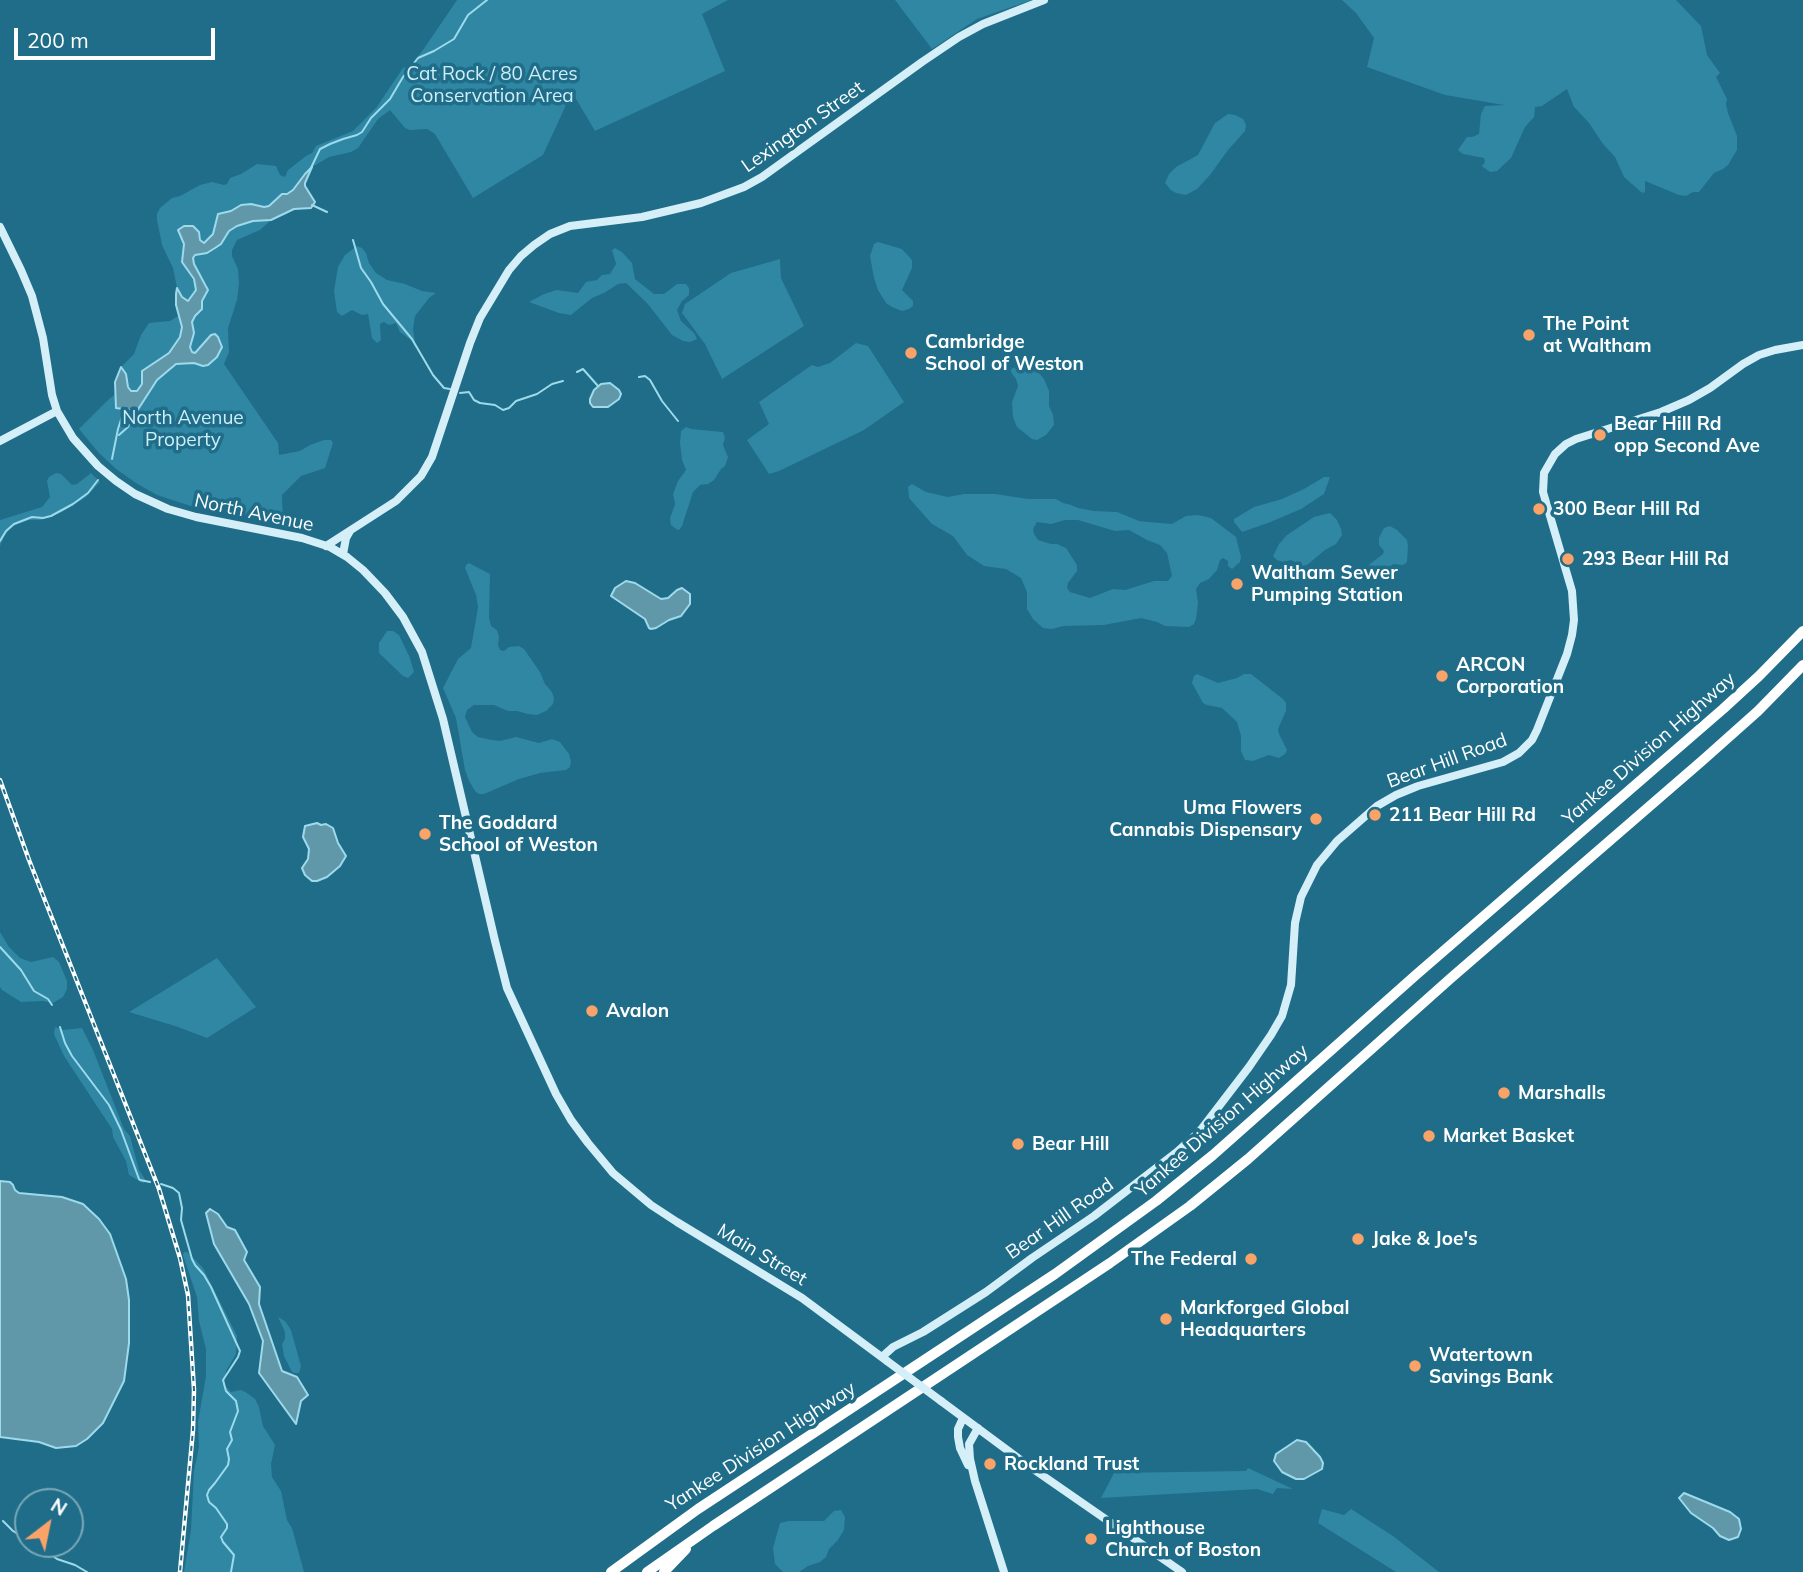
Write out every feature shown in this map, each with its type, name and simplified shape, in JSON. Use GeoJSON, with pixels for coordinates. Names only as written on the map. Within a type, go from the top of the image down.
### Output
{"type":"FeatureCollection","features":[{"type":"Feature","properties":{"kind":"highway","name":"Yankee Division Highway"},"geometry":{"type":"LineString","coordinates":[[611,1572],[677,1523],[1055,1274],[1156,1201],[1213,1156],[1417,974],[1723,709],[1803,631]]}},
{"type":"Feature","properties":{"kind":"highway","name":"Yankee Division Highway"},"geometry":{"type":"LineString","coordinates":[[647,1572],[696,1536],[1089,1278],[1190,1206],[1248,1159],[1442,986],[1712,752],[1758,711],[1803,665]]}},
{"type":"Feature","properties":{"kind":"highway"},"geometry":{"type":"LineString","coordinates":[[664,1572],[674,1564],[696,1536]]}},
{"type":"Feature","properties":{"kind":"street","name":"Lexington Street"},"geometry":{"type":"LineString","coordinates":[[326,545],[396,501],[424,473],[480,318],[509,270],[534,245],[554,232],[570,226],[642,217],[708,201],[744,187],[798,152],[959,37],[983,24],[1044,0]]}},
{"type":"Feature","properties":{"kind":"street","name":"North Avenue"},"geometry":{"type":"LineString","coordinates":[[0,227],[32,296],[57,411],[73,438],[98,466],[143,498],[183,514],[326,545],[343,554],[368,575],[391,600],[419,646],[428,669],[443,719],[474,851]]}},
{"type":"Feature","properties":{"kind":"street","name":"Bear Hill Road"},"geometry":{"type":"LineString","coordinates":[[885,1359],[893,1347],[923,1332],[990,1289],[1086,1221],[1177,1152],[1200,1131],[1255,1059],[1284,1013],[1292,982],[1299,902],[1312,873],[1335,843],[1377,806],[1396,794],[1503,762],[1530,743],[1573,635],[1574,602],[1543,496],[1544,477],[1550,460],[1560,448],[1573,440],[1661,412],[1689,400],[1759,355],[1775,349],[1803,345]]}},
{"type":"Feature","properties":{"kind":"street"},"geometry":{"type":"LineString","coordinates":[[0,441],[57,411]]}},
{"type":"Feature","properties":{"kind":"street"},"geometry":{"type":"LineString","coordinates":[[343,554],[346,538],[353,527]]}},
{"type":"Feature","properties":{"kind":"street","name":"Main Street"},"geometry":{"type":"LineString","coordinates":[[474,851],[509,994],[571,1120],[619,1178],[651,1205],[677,1222],[802,1297],[1026,1464],[1182,1572]]}},
{"type":"Feature","properties":{"kind":"street"},"geometry":{"type":"LineString","coordinates":[[963,1418],[958,1429],[959,1443],[975,1481]]}},
{"type":"Feature","properties":{"kind":"street"},"geometry":{"type":"LineString","coordinates":[[978,1428],[969,1447],[975,1481],[1004,1572]]}},
{"type":"Feature","properties":{"kind":"green space","name":"Cat Rock / 80 Acres Conservation Area"},"geometry":{"type":"Polygon","coordinates":[[[457,0],[728,0],[702,14],[725,71],[595,131],[572,92],[543,155],[473,198],[435,134],[427,129],[405,128],[390,110],[378,119],[358,148],[329,157],[312,167],[293,190],[278,197],[269,206],[241,205],[221,213],[213,234],[206,242],[202,243],[199,232],[178,233],[184,244],[182,262],[197,286],[188,301],[185,300],[177,288],[173,268],[162,245],[157,220],[160,208],[172,198],[200,185],[212,182],[227,184],[230,178],[257,164],[276,166],[280,175],[285,177],[288,170],[312,153],[316,146],[353,131],[376,108],[403,68],[413,63],[457,0]]]}},
{"type":"Feature","properties":{"kind":"green space"},"geometry":{"type":"Polygon","coordinates":[[[895,0],[1032,0],[977,19],[932,49],[895,0]]]}},
{"type":"Feature","properties":{"kind":"green space"},"geometry":{"type":"Polygon","coordinates":[[[1342,0],[1676,0],[1701,26],[1707,55],[1720,73],[1716,77],[1727,99],[1728,113],[1737,136],[1737,150],[1728,165],[1714,173],[1699,192],[1679,195],[1645,181],[1645,191],[1641,192],[1624,177],[1615,157],[1574,107],[1567,89],[1542,106],[1535,107],[1534,117],[1525,127],[1511,158],[1497,171],[1490,172],[1482,166],[1484,158],[1463,154],[1458,150],[1467,137],[1479,134],[1481,114],[1485,106],[1504,105],[1445,95],[1367,67],[1374,38],[1356,13],[1342,0]]]}},
{"type":"Feature","properties":{"kind":"green space"},"geometry":{"type":"Polygon","coordinates":[[[1228,114],[1243,119],[1245,131],[1197,189],[1186,195],[1171,190],[1165,183],[1169,174],[1198,155],[1215,123],[1228,114]]]}},
{"type":"Feature","properties":{"kind":"green space","name":"North Avenue Property"},"geometry":{"type":"Polygon","coordinates":[[[271,220],[260,230],[237,240],[232,250],[239,283],[228,328],[229,352],[224,364],[278,443],[279,455],[300,451],[324,440],[331,440],[333,443],[325,468],[301,476],[282,495],[283,522],[194,507],[157,495],[116,469],[79,429],[127,385],[126,374],[121,367],[134,354],[149,323],[170,321],[178,316],[182,327],[179,340],[193,329],[192,322],[200,312],[207,285],[194,264],[195,255],[203,254],[233,227],[271,220]]]}},
{"type":"Feature","properties":{"kind":"green space"},"geometry":{"type":"Polygon","coordinates":[[[878,242],[902,249],[912,260],[912,268],[902,290],[913,301],[913,306],[909,309],[902,311],[892,307],[878,290],[870,256],[874,244],[878,242]]]}},
{"type":"Feature","properties":{"kind":"green space"},"geometry":{"type":"Polygon","coordinates":[[[357,246],[366,253],[376,273],[387,280],[436,293],[415,316],[413,329],[416,349],[411,340],[400,332],[396,323],[381,323],[381,340],[377,343],[372,338],[368,314],[362,315],[352,310],[342,316],[337,312],[334,291],[338,267],[345,255],[357,246]]]}},
{"type":"Feature","properties":{"kind":"green space"},"geometry":{"type":"Polygon","coordinates":[[[615,248],[632,263],[635,279],[654,294],[664,294],[677,284],[686,284],[689,295],[677,310],[681,321],[697,339],[683,341],[672,335],[647,303],[626,283],[618,284],[592,298],[571,315],[529,302],[557,290],[578,293],[586,282],[610,274],[616,264],[612,250],[615,248]]]}},
{"type":"Feature","properties":{"kind":"green space"},"geometry":{"type":"Polygon","coordinates":[[[780,259],[781,278],[804,326],[722,379],[705,344],[682,313],[685,304],[731,273],[780,259]]]}},
{"type":"Feature","properties":{"kind":"green space"},"geometry":{"type":"Polygon","coordinates":[[[856,343],[868,346],[904,402],[864,430],[769,474],[747,440],[769,424],[759,402],[812,365],[818,367],[830,363],[856,343]]]}},
{"type":"Feature","properties":{"kind":"green space"},"geometry":{"type":"Polygon","coordinates":[[[1016,367],[1039,373],[1049,391],[1049,406],[1054,425],[1046,435],[1037,440],[1017,427],[1013,417],[1012,402],[1018,386],[1011,369],[1016,367]]]}},
{"type":"Feature","properties":{"kind":"green space"},"geometry":{"type":"Polygon","coordinates":[[[686,427],[723,432],[723,445],[728,457],[725,466],[714,480],[700,485],[693,492],[679,530],[671,525],[670,518],[675,504],[673,494],[686,470],[680,443],[681,431],[686,427]]]}},
{"type":"Feature","properties":{"kind":"green space"},"geometry":{"type":"Polygon","coordinates":[[[56,473],[61,474],[72,485],[91,473],[100,482],[86,497],[62,512],[13,526],[0,546],[0,520],[42,507],[50,497],[47,481],[56,473]]]}},
{"type":"Feature","properties":{"kind":"green space"},"geometry":{"type":"Polygon","coordinates":[[[1324,477],[1330,477],[1324,494],[1301,509],[1242,532],[1234,522],[1234,519],[1254,507],[1282,499],[1324,477]]]}},
{"type":"Feature","properties":{"kind":"green space"},"geometry":{"type":"Polygon","coordinates":[[[912,484],[926,492],[948,497],[995,494],[1028,499],[1056,499],[1078,508],[1117,512],[1148,522],[1172,524],[1186,516],[1198,515],[1211,518],[1236,537],[1240,562],[1232,569],[1223,558],[1209,579],[1200,583],[1196,589],[1196,619],[1189,627],[1165,626],[1141,618],[1104,625],[1043,628],[1027,609],[1027,592],[1021,578],[1006,569],[984,566],[967,555],[953,536],[932,524],[909,498],[908,487],[912,484]],[[1078,520],[1051,524],[1037,522],[1033,529],[1038,540],[1066,548],[1077,565],[1077,571],[1068,583],[1070,592],[1090,598],[1113,589],[1125,590],[1154,581],[1168,581],[1172,576],[1167,553],[1160,545],[1129,530],[1115,531],[1078,520]]]}},
{"type":"Feature","properties":{"kind":"green space"},"geometry":{"type":"Polygon","coordinates":[[[1330,513],[1341,529],[1342,535],[1336,544],[1302,566],[1291,560],[1277,560],[1273,556],[1287,535],[1314,517],[1330,513]]]}},
{"type":"Feature","properties":{"kind":"green space"},"geometry":{"type":"Polygon","coordinates":[[[1390,526],[1407,540],[1407,562],[1403,565],[1393,564],[1384,578],[1375,583],[1368,578],[1367,569],[1383,554],[1379,538],[1384,528],[1390,526]]]}},
{"type":"Feature","properties":{"kind":"green space"},"geometry":{"type":"Polygon","coordinates":[[[469,563],[490,574],[489,618],[491,626],[497,630],[500,650],[519,646],[524,649],[554,698],[553,704],[546,711],[537,715],[508,711],[494,705],[474,705],[467,710],[465,717],[472,732],[478,737],[500,741],[516,737],[539,743],[552,739],[560,742],[571,761],[566,770],[519,779],[484,794],[475,791],[469,781],[456,718],[443,688],[458,659],[471,648],[478,607],[465,568],[469,563]]]}},
{"type":"Feature","properties":{"kind":"green space"},"geometry":{"type":"Polygon","coordinates":[[[387,631],[399,635],[410,658],[414,672],[408,678],[379,653],[379,643],[387,631]]]}},
{"type":"Feature","properties":{"kind":"green space"},"geometry":{"type":"Polygon","coordinates":[[[1197,674],[1218,683],[1251,674],[1283,699],[1286,711],[1278,729],[1287,750],[1285,754],[1279,758],[1269,755],[1253,761],[1245,760],[1237,722],[1222,708],[1203,703],[1192,683],[1197,674]]]}},
{"type":"Feature","properties":{"kind":"green space"},"geometry":{"type":"Polygon","coordinates":[[[0,932],[20,958],[31,962],[53,957],[59,962],[67,981],[63,997],[53,1003],[21,1002],[2,990],[0,932]]]}},
{"type":"Feature","properties":{"kind":"green space"},"geometry":{"type":"Polygon","coordinates":[[[217,958],[256,1007],[207,1038],[129,1012],[217,958]]]}},
{"type":"Feature","properties":{"kind":"green space"},"geometry":{"type":"Polygon","coordinates":[[[55,1027],[63,1030],[82,1028],[124,1129],[130,1136],[139,1170],[146,1181],[143,1183],[129,1175],[112,1129],[64,1056],[54,1034],[55,1027]]]}},
{"type":"Feature","properties":{"kind":"green space"},"geometry":{"type":"Polygon","coordinates":[[[184,1252],[203,1268],[237,1336],[236,1354],[226,1371],[224,1385],[231,1392],[241,1390],[247,1393],[255,1399],[259,1407],[263,1426],[275,1445],[271,1464],[272,1477],[281,1491],[287,1520],[292,1528],[304,1572],[184,1572],[191,1530],[194,1471],[199,1447],[198,1422],[206,1376],[206,1349],[199,1321],[197,1297],[184,1252]]]}},
{"type":"Feature","properties":{"kind":"green space"},"geometry":{"type":"Polygon","coordinates":[[[278,1317],[285,1321],[291,1330],[301,1366],[299,1373],[292,1372],[284,1356],[282,1344],[285,1332],[278,1317]]]}},
{"type":"Feature","properties":{"kind":"green space"},"geometry":{"type":"Polygon","coordinates":[[[1248,1468],[1293,1489],[1277,1488],[1273,1494],[1257,1489],[1101,1498],[1114,1473],[1246,1471],[1248,1468]]]}},
{"type":"Feature","properties":{"kind":"green space"},"geometry":{"type":"Polygon","coordinates":[[[1322,1509],[1344,1515],[1351,1509],[1393,1536],[1439,1572],[1396,1572],[1318,1523],[1322,1509]]]}},
{"type":"Feature","properties":{"kind":"green space"},"geometry":{"type":"Polygon","coordinates":[[[841,1510],[845,1517],[844,1530],[820,1562],[799,1572],[783,1572],[775,1564],[773,1548],[780,1523],[824,1521],[834,1511],[841,1510]]]}},
{"type":"Feature","properties":{"kind":"shaded area"},"geometry":{"type":"Polygon","coordinates":[[[312,167],[305,183],[315,202],[311,208],[294,209],[271,220],[253,221],[237,226],[229,231],[221,244],[193,258],[208,290],[202,301],[202,309],[192,322],[194,333],[190,347],[195,353],[215,334],[222,347],[217,357],[203,366],[194,363],[176,364],[157,380],[137,411],[116,408],[115,382],[121,367],[126,374],[128,387],[131,391],[137,391],[142,384],[142,371],[169,353],[180,337],[182,327],[176,305],[177,288],[188,301],[196,290],[194,279],[182,262],[184,244],[178,230],[184,226],[193,226],[204,243],[213,234],[218,214],[241,205],[269,206],[282,194],[293,190],[312,167]]]}},
{"type":"Feature","properties":{"kind":"shaded area"},"geometry":{"type":"Polygon","coordinates":[[[610,383],[619,390],[619,399],[608,407],[593,407],[590,399],[594,390],[601,384],[610,383]]]}},
{"type":"Feature","properties":{"kind":"shaded area"},"geometry":{"type":"Polygon","coordinates":[[[626,581],[635,583],[661,599],[668,598],[682,588],[690,594],[690,604],[681,616],[651,629],[645,619],[611,596],[615,588],[626,581]]]}},
{"type":"Feature","properties":{"kind":"shaded area"},"geometry":{"type":"Polygon","coordinates":[[[317,823],[333,828],[346,856],[340,866],[327,877],[312,881],[302,868],[308,859],[309,849],[303,837],[305,826],[317,823]]]}},
{"type":"Feature","properties":{"kind":"shaded area"},"geometry":{"type":"Polygon","coordinates":[[[0,1181],[10,1182],[19,1193],[62,1197],[83,1204],[110,1234],[126,1279],[129,1343],[124,1381],[103,1423],[76,1446],[56,1448],[39,1442],[0,1437],[0,1181]]]}},
{"type":"Feature","properties":{"kind":"shaded area"},"geometry":{"type":"Polygon","coordinates":[[[210,1209],[218,1214],[227,1227],[235,1230],[247,1252],[244,1260],[260,1287],[259,1304],[282,1371],[297,1377],[308,1395],[301,1401],[296,1424],[259,1373],[263,1341],[249,1304],[214,1244],[206,1213],[210,1209]]]}},
{"type":"Feature","properties":{"kind":"shaded area"},"geometry":{"type":"Polygon","coordinates":[[[1297,1440],[1306,1442],[1323,1463],[1322,1469],[1304,1479],[1296,1479],[1282,1472],[1274,1461],[1276,1454],[1297,1440]]]}},
{"type":"Feature","properties":{"kind":"shaded area"},"geometry":{"type":"Polygon","coordinates":[[[1684,1493],[1730,1512],[1739,1519],[1741,1529],[1738,1537],[1729,1540],[1720,1536],[1691,1513],[1679,1498],[1684,1493]]]}},
{"type":"Feature","properties":{"kind":"waterway"},"geometry":{"type":"LineString","coordinates":[[310,170],[320,149],[362,132],[371,118],[390,99],[418,58],[454,39],[468,15],[487,0]]}},
{"type":"Feature","properties":{"kind":"waterway"},"geometry":{"type":"LineString","coordinates":[[312,205],[327,212]]}},
{"type":"Feature","properties":{"kind":"waterway"},"geometry":{"type":"LineString","coordinates":[[353,240],[361,268],[383,304],[412,339],[433,375],[444,388],[450,389]]}},
{"type":"Feature","properties":{"kind":"waterway"},"geometry":{"type":"LineString","coordinates":[[577,372],[583,369],[598,386]]}},
{"type":"Feature","properties":{"kind":"waterway"},"geometry":{"type":"LineString","coordinates":[[639,377],[645,376],[650,380],[678,421]]}},
{"type":"Feature","properties":{"kind":"waterway"},"geometry":{"type":"LineString","coordinates":[[460,393],[469,392],[474,400],[495,405],[503,410],[516,401],[563,381]]}},
{"type":"Feature","properties":{"kind":"waterway"},"geometry":{"type":"LineString","coordinates":[[112,459],[125,407]]}},
{"type":"Feature","properties":{"kind":"waterway"},"geometry":{"type":"LineString","coordinates":[[119,435],[128,427],[136,408]]}},
{"type":"Feature","properties":{"kind":"waterway"},"geometry":{"type":"LineString","coordinates":[[0,541],[14,524],[32,517],[51,516],[73,504],[88,493],[98,480]]}},
{"type":"Feature","properties":{"kind":"waterway"},"geometry":{"type":"LineString","coordinates":[[0,947],[21,970],[34,991],[48,999],[52,1005]]}},
{"type":"Feature","properties":{"kind":"waterway"},"geometry":{"type":"LineString","coordinates":[[60,1027],[72,1056],[109,1105],[139,1179],[150,1182]]}},
{"type":"Feature","properties":{"kind":"waterway"},"geometry":{"type":"LineString","coordinates":[[161,1184],[179,1193],[181,1220],[192,1259],[211,1287],[240,1351],[223,1380],[226,1391],[236,1401],[238,1411],[230,1432],[232,1440],[227,1449],[228,1465],[207,1495],[209,1502],[227,1524],[221,1537],[234,1555],[231,1572]]}},
{"type":"Feature","properties":{"kind":"waterway"},"geometry":{"type":"LineString","coordinates":[[3,1521],[14,1532]]}},
{"type":"Feature","properties":{"kind":"waterway"},"geometry":{"type":"LineString","coordinates":[[56,1558],[87,1572]]}},
{"type":"Feature","properties":{"kind":"railway"},"geometry":{"type":"LineString","coordinates":[[0,780],[159,1189],[180,1258],[188,1295],[194,1390],[180,1572]]}},
{"type":"Feature","properties":{"kind":"place","name":"The Point at Waltham"},"geometry":{"type":"Point","coordinates":[1529,335]}},
{"type":"Feature","properties":{"kind":"place","name":"Cambridge School of Weston"},"geometry":{"type":"Point","coordinates":[911,353]}},
{"type":"Feature","properties":{"kind":"place","name":"Bear Hill Rd opp Second Ave"},"geometry":{"type":"Point","coordinates":[1600,435]}},
{"type":"Feature","properties":{"kind":"place","name":"300 Bear Hill Rd"},"geometry":{"type":"Point","coordinates":[1539,509]}},
{"type":"Feature","properties":{"kind":"place","name":"293 Bear Hill Rd"},"geometry":{"type":"Point","coordinates":[1568,559]}},
{"type":"Feature","properties":{"kind":"place","name":"Waltham Sewer Pumping Station"},"geometry":{"type":"Point","coordinates":[1237,584]}},
{"type":"Feature","properties":{"kind":"place","name":"ARCON Corporation"},"geometry":{"type":"Point","coordinates":[1442,676]}},
{"type":"Feature","properties":{"kind":"place","name":"211 Bear Hill Rd"},"geometry":{"type":"Point","coordinates":[1375,815]}},
{"type":"Feature","properties":{"kind":"place","name":"Uma Flowers Cannabis Dispensary"},"geometry":{"type":"Point","coordinates":[1316,819]}},
{"type":"Feature","properties":{"kind":"place","name":"The Goddard School of Weston"},"geometry":{"type":"Point","coordinates":[425,834]}},
{"type":"Feature","properties":{"kind":"place","name":"Avalon"},"geometry":{"type":"Point","coordinates":[592,1011]}},
{"type":"Feature","properties":{"kind":"place","name":"Marshalls"},"geometry":{"type":"Point","coordinates":[1504,1093]}},
{"type":"Feature","properties":{"kind":"place","name":"Market Basket"},"geometry":{"type":"Point","coordinates":[1429,1136]}},
{"type":"Feature","properties":{"kind":"place","name":"Bear Hill"},"geometry":{"type":"Point","coordinates":[1018,1144]}},
{"type":"Feature","properties":{"kind":"place","name":"Jake & Joe's"},"geometry":{"type":"Point","coordinates":[1358,1239]}},
{"type":"Feature","properties":{"kind":"place","name":"The Federal"},"geometry":{"type":"Point","coordinates":[1251,1259]}},
{"type":"Feature","properties":{"kind":"place","name":"Markforged Global Headquarters"},"geometry":{"type":"Point","coordinates":[1166,1319]}},
{"type":"Feature","properties":{"kind":"place","name":"Watertown Savings Bank"},"geometry":{"type":"Point","coordinates":[1415,1366]}},
{"type":"Feature","properties":{"kind":"place","name":"Rockland Trust"},"geometry":{"type":"Point","coordinates":[990,1464]}},
{"type":"Feature","properties":{"kind":"place","name":"Lighthouse Church of Boston"},"geometry":{"type":"Point","coordinates":[1091,1539]}}]}
